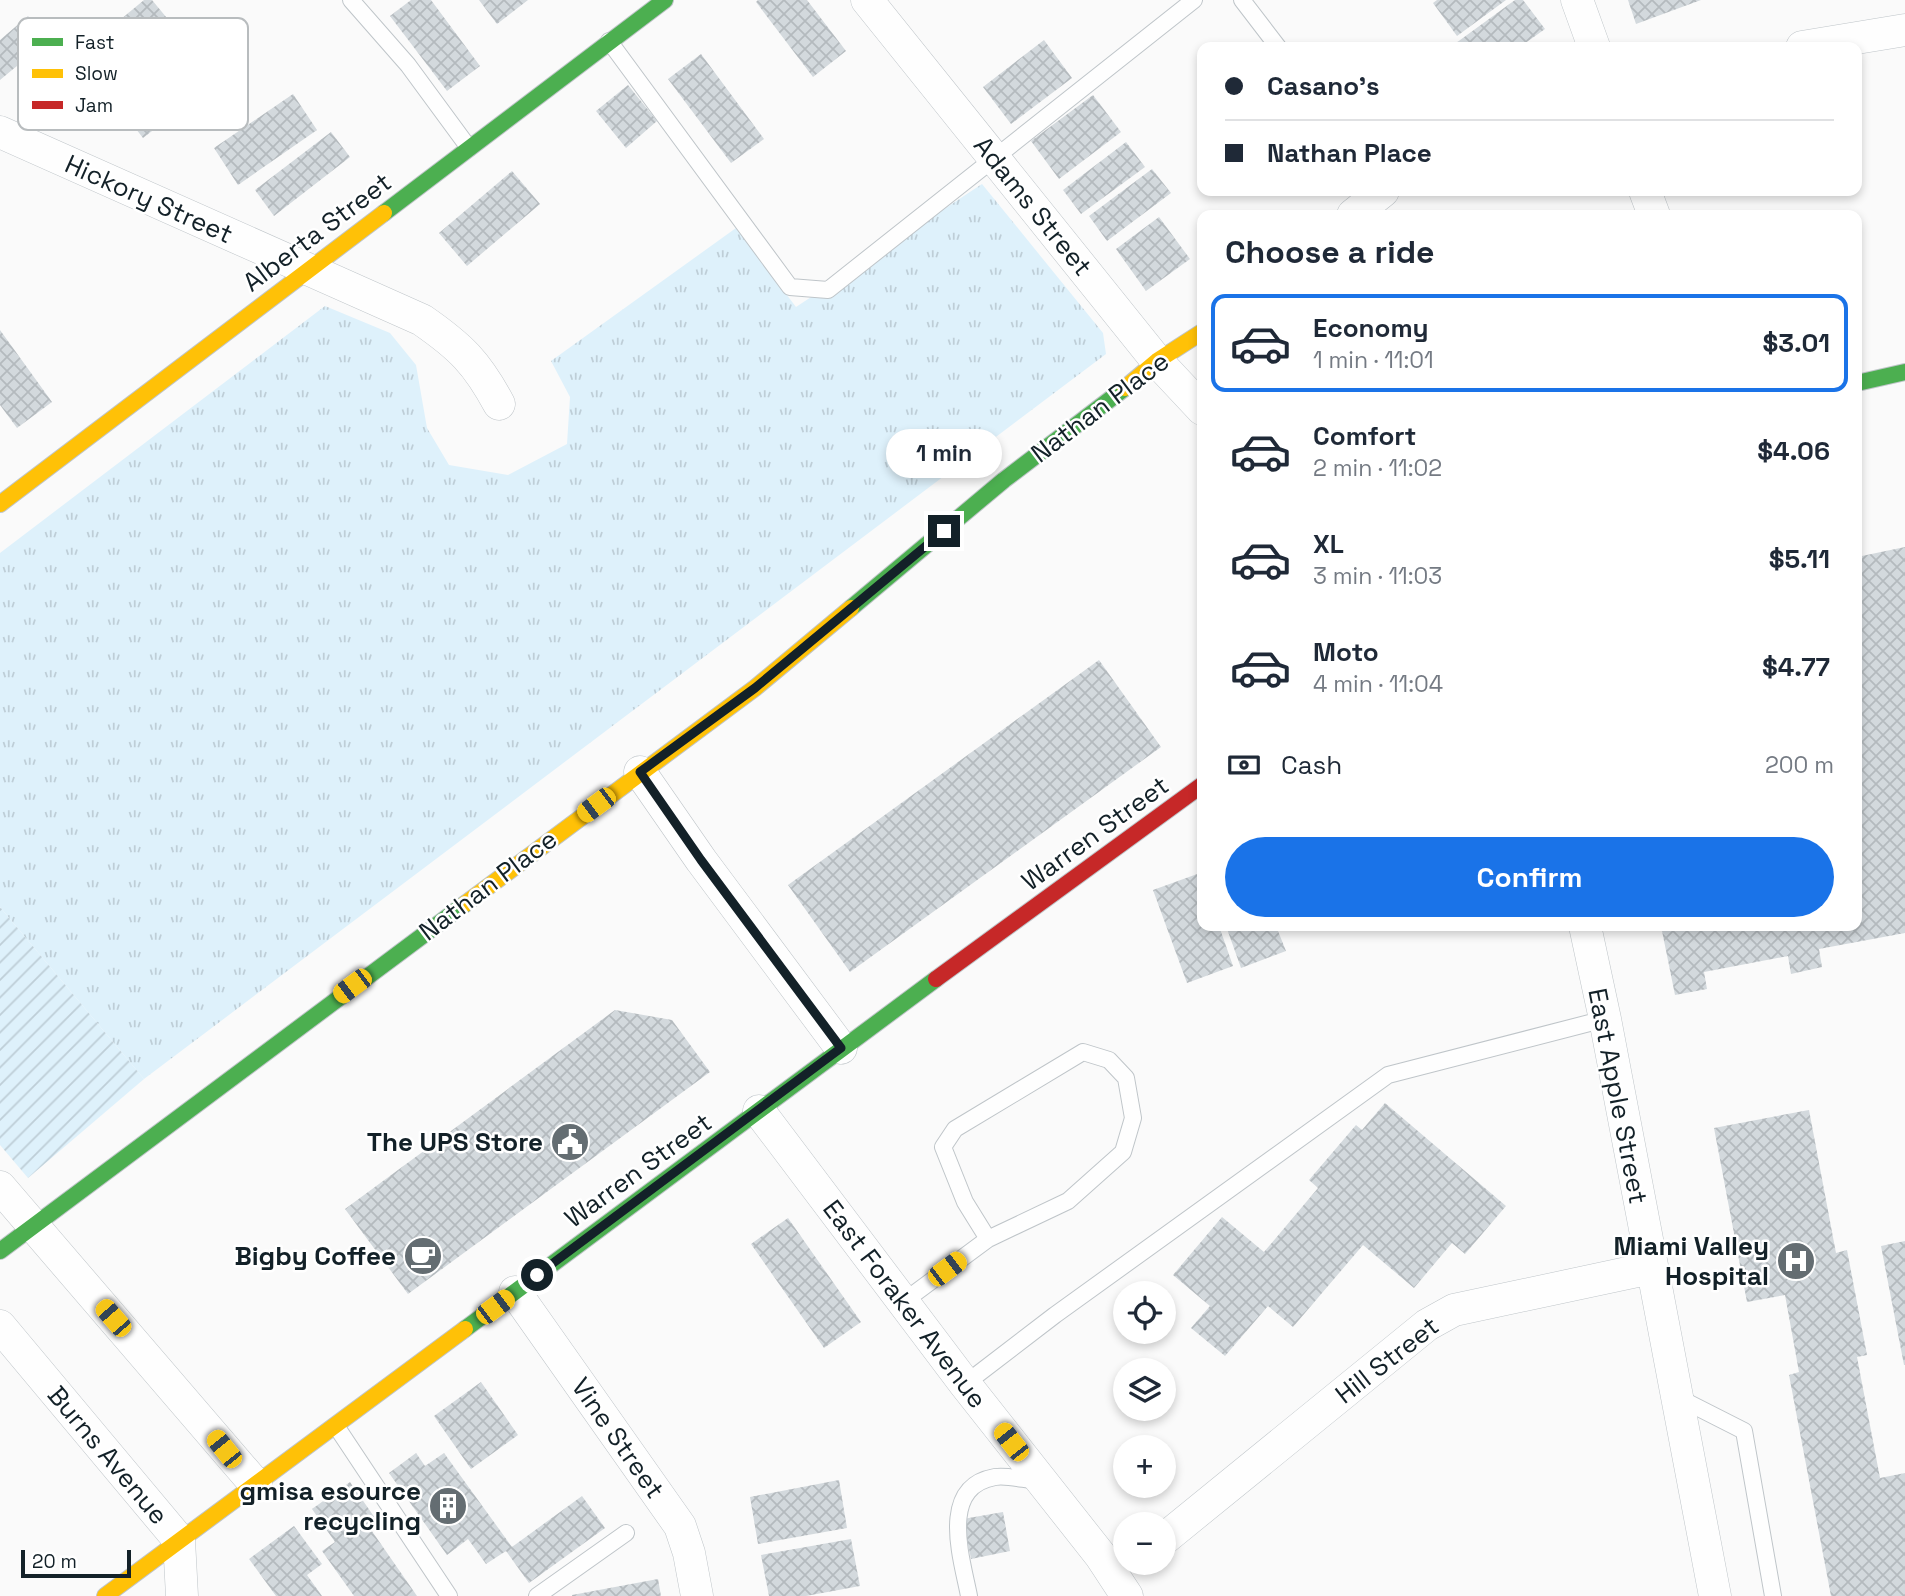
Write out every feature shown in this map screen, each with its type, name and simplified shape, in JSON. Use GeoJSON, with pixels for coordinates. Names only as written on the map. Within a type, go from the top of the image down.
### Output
{"type":"FeatureCollection","features":[{"type":"Feature","properties":{"kind":"street","name":"Alberta Street"},"geometry":{"type":"LineString","coordinates":[[0,504],[665,0]]}},
{"type":"Feature","properties":{"kind":"street","name":"Adams Street"},"geometry":{"type":"LineString","coordinates":[[867,0],[1157,361],[1197,404]]}},
{"type":"Feature","properties":{"kind":"street"},"geometry":{"type":"LineString","coordinates":[[1577,0],[1592,42]]}},
{"type":"Feature","properties":{"kind":"street"},"geometry":{"type":"LineString","coordinates":[[1832,42],[1905,30]]}},
{"type":"Feature","properties":{"kind":"street","name":"Hickory Street"},"geometry":{"type":"LineString","coordinates":[[0,132],[422,320],[454,342],[483,374],[499,404]]}},
{"type":"Feature","properties":{"kind":"street"},"geometry":{"type":"LineString","coordinates":[[1359,210],[1377,196]]}},
{"type":"Feature","properties":{"kind":"street","name":"Nathan Place"},"geometry":{"type":"LineString","coordinates":[[0,1251],[755,688],[994,489],[1157,361],[1197,335]]}},
{"type":"Feature","properties":{"kind":"street"},"geometry":{"type":"LineString","coordinates":[[1862,382],[1905,372]]}},
{"type":"Feature","properties":{"kind":"street"},"geometry":{"type":"LineString","coordinates":[[640,772],[701,860],[841,1048]]}},
{"type":"Feature","properties":{"kind":"street","name":"Warren Street"},"geometry":{"type":"LineString","coordinates":[[105,1596],[760,1111],[841,1048],[1197,789]]}},
{"type":"Feature","properties":{"kind":"street","name":"East Apple Street"},"geometry":{"type":"LineString","coordinates":[[1586,931],[1715,1596]]}},
{"type":"Feature","properties":{"kind":"street","name":"East Foraker Avenue"},"geometry":{"type":"LineString","coordinates":[[760,1111],[965,1384],[1100,1555],[1126,1579]]}},
{"type":"Feature","properties":{"kind":"street"},"geometry":{"type":"LineString","coordinates":[[0,1187],[257,1485]]}},
{"type":"Feature","properties":{"kind":"street","name":"Hill Street"},"geometry":{"type":"LineString","coordinates":[[1176,1529],[1427,1325],[1454,1310],[1651,1268]]}},
{"type":"Feature","properties":{"kind":"street","name":"Vine Street"},"geometry":{"type":"LineString","coordinates":[[515,1292],[680,1526],[698,1596]]}},
{"type":"Feature","properties":{"kind":"street","name":"Burns Avenue"},"geometry":{"type":"LineString","coordinates":[[5,1342],[179,1541],[183,1596]]}},
{"type":"Feature","properties":{"kind":"lane"},"geometry":{"type":"LineString","coordinates":[[351,0],[408,65],[469,148]]}},
{"type":"Feature","properties":{"kind":"lane"},"geometry":{"type":"LineString","coordinates":[[609,41],[790,287],[828,290],[1194,0]]}},
{"type":"Feature","properties":{"kind":"lane"},"geometry":{"type":"LineString","coordinates":[[1242,0],[1274,42]]}},
{"type":"Feature","properties":{"kind":"lane"},"geometry":{"type":"LineString","coordinates":[[965,1384],[1055,1315],[1388,1075],[1605,1019]]}},
{"type":"Feature","properties":{"kind":"lane"},"geometry":{"type":"LineString","coordinates":[[902,1302],[988,1239],[1068,1201],[1123,1152],[1133,1118],[1126,1078],[1109,1059],[1083,1052],[955,1129],[943,1147],[965,1202],[988,1239]]}},
{"type":"Feature","properties":{"kind":"lane"},"geometry":{"type":"LineString","coordinates":[[1676,1397],[1744,1431],[1773,1596]]}},
{"type":"Feature","properties":{"kind":"lane"},"geometry":{"type":"LineString","coordinates":[[335,1426],[449,1596]]}},
{"type":"Feature","properties":{"kind":"lane"},"geometry":{"type":"LineString","coordinates":[[969,1596],[957,1526],[963,1498],[978,1483],[996,1477],[1042,1481]]}},
{"type":"Feature","properties":{"kind":"lane"},"geometry":{"type":"LineString","coordinates":[[537,1596],[626,1533]]}},
{"type":"Feature","properties":{"kind":"green space"},"geometry":{"type":"Polygon","coordinates":[[[982,184],[1103,333],[1106,354],[144,1079],[0,907],[0,553],[325,306],[390,333],[416,365],[427,428],[449,465],[508,475],[567,444],[570,397],[551,361],[736,228],[796,307],[982,184]]]}},
{"type":"Feature","properties":{"kind":"green space"},"geometry":{"type":"Polygon","coordinates":[[[0,907],[144,1079],[28,1178],[0,1145],[0,907]]]}},
{"type":"Feature","properties":{"kind":"building"},"geometry":{"type":"Polygon","coordinates":[[[144,0],[152,0],[167,18],[122,18],[144,0]]]}},
{"type":"Feature","properties":{"kind":"building"},"geometry":{"type":"Polygon","coordinates":[[[411,0],[431,0],[480,66],[447,91],[390,16],[411,0]]]}},
{"type":"Feature","properties":{"kind":"building"},"geometry":{"type":"Polygon","coordinates":[[[479,0],[528,0],[497,24],[479,0]]]}},
{"type":"Feature","properties":{"kind":"building"},"geometry":{"type":"Polygon","coordinates":[[[807,0],[846,51],[813,77],[756,2],[807,0]]]}},
{"type":"Feature","properties":{"kind":"building"},"geometry":{"type":"Polygon","coordinates":[[[1437,0],[1506,0],[1457,36],[1433,3],[1437,0]]]}},
{"type":"Feature","properties":{"kind":"building"},"geometry":{"type":"Polygon","coordinates":[[[1515,0],[1523,0],[1545,29],[1527,42],[1457,42],[1515,0]]]}},
{"type":"Feature","properties":{"kind":"building"},"geometry":{"type":"Polygon","coordinates":[[[1628,0],[1701,0],[1636,24],[1628,0]]]}},
{"type":"Feature","properties":{"kind":"building"},"geometry":{"type":"Polygon","coordinates":[[[18,25],[18,65],[0,80],[0,40],[18,25]]]}},
{"type":"Feature","properties":{"kind":"building"},"geometry":{"type":"Polygon","coordinates":[[[1044,40],[1072,78],[1011,124],[983,87],[1044,40]]]}},
{"type":"Feature","properties":{"kind":"building"},"geometry":{"type":"Polygon","coordinates":[[[701,54],[764,139],[731,163],[668,79],[701,54]]]}},
{"type":"Feature","properties":{"kind":"building"},"geometry":{"type":"Polygon","coordinates":[[[628,85],[657,121],[626,148],[596,111],[628,85]]]}},
{"type":"Feature","properties":{"kind":"building"},"geometry":{"type":"Polygon","coordinates":[[[293,94],[317,130],[238,185],[214,148],[240,130],[248,130],[248,125],[293,94]]]}},
{"type":"Feature","properties":{"kind":"building"},"geometry":{"type":"Polygon","coordinates":[[[1093,95],[1121,132],[1059,179],[1031,141],[1093,95]]]}},
{"type":"Feature","properties":{"kind":"building"},"geometry":{"type":"Polygon","coordinates":[[[137,130],[153,130],[143,138],[137,130]]]}},
{"type":"Feature","properties":{"kind":"building"},"geometry":{"type":"Polygon","coordinates":[[[331,132],[350,157],[274,216],[255,190],[331,132]]]}},
{"type":"Feature","properties":{"kind":"building"},"geometry":{"type":"Polygon","coordinates":[[[1126,142],[1145,167],[1081,214],[1063,190],[1126,142]]]}},
{"type":"Feature","properties":{"kind":"building"},"geometry":{"type":"Polygon","coordinates":[[[1152,169],[1171,193],[1107,241],[1089,216],[1152,169]]]}},
{"type":"Feature","properties":{"kind":"building"},"geometry":{"type":"Polygon","coordinates":[[[512,171],[540,204],[467,266],[439,233],[512,171]]]}},
{"type":"Feature","properties":{"kind":"building"},"geometry":{"type":"Polygon","coordinates":[[[1159,217],[1190,259],[1146,291],[1116,249],[1159,217]]]}},
{"type":"Feature","properties":{"kind":"building"},"geometry":{"type":"Polygon","coordinates":[[[0,330],[52,402],[17,428],[0,405],[0,330]]]}},
{"type":"Feature","properties":{"kind":"building"},"geometry":{"type":"Polygon","coordinates":[[[1905,547],[1905,933],[1819,949],[1822,967],[1791,974],[1788,956],[1704,972],[1707,989],[1675,995],[1662,931],[1862,931],[1862,556],[1905,547]]]}},
{"type":"Feature","properties":{"kind":"building"},"geometry":{"type":"Polygon","coordinates":[[[1099,660],[1161,747],[850,972],[788,885],[1099,660]]]}},
{"type":"Feature","properties":{"kind":"building"},"geometry":{"type":"Polygon","coordinates":[[[1197,874],[1197,931],[1221,931],[1233,966],[1187,983],[1153,890],[1197,874]]]}},
{"type":"Feature","properties":{"kind":"building"},"geometry":{"type":"Polygon","coordinates":[[[1228,931],[1278,931],[1286,951],[1241,968],[1228,931]]]}},
{"type":"Feature","properties":{"kind":"building"},"geometry":{"type":"Polygon","coordinates":[[[615,1010],[672,1020],[710,1072],[408,1294],[345,1209],[615,1010]]]}},
{"type":"Feature","properties":{"kind":"building"},"geometry":{"type":"Polygon","coordinates":[[[1385,1103],[1506,1206],[1465,1254],[1452,1243],[1414,1288],[1363,1245],[1293,1327],[1268,1306],[1225,1356],[1191,1328],[1210,1306],[1173,1275],[1222,1217],[1264,1252],[1318,1188],[1309,1180],[1356,1125],[1362,1130],[1385,1103]]]}},
{"type":"Feature","properties":{"kind":"building"},"geometry":{"type":"Polygon","coordinates":[[[1809,1110],[1836,1253],[1847,1250],[1867,1355],[1857,1357],[1880,1478],[1905,1473],[1905,1596],[1831,1596],[1789,1375],[1799,1372],[1785,1295],[1747,1302],[1714,1128],[1809,1110]]]}},
{"type":"Feature","properties":{"kind":"building"},"geometry":{"type":"Polygon","coordinates":[[[788,1218],[861,1322],[824,1348],[751,1244],[788,1218]]]}},
{"type":"Feature","properties":{"kind":"building"},"geometry":{"type":"Polygon","coordinates":[[[1905,1241],[1905,1365],[1904,1365],[1881,1246],[1905,1241]]]}},
{"type":"Feature","properties":{"kind":"building"},"geometry":{"type":"Polygon","coordinates":[[[481,1382],[518,1435],[471,1469],[434,1416],[481,1382]]]}},
{"type":"Feature","properties":{"kind":"building","name":"gmisa esource recycling"},"geometry":{"type":"Polygon","coordinates":[[[416,1453],[425,1466],[444,1453],[512,1547],[582,1496],[605,1528],[529,1583],[506,1551],[486,1564],[468,1539],[447,1555],[389,1473],[416,1453]]]}},
{"type":"Feature","properties":{"kind":"building"},"geometry":{"type":"Polygon","coordinates":[[[839,1480],[847,1528],[758,1544],[750,1497],[839,1480]]]}},
{"type":"Feature","properties":{"kind":"building"},"geometry":{"type":"Polygon","coordinates":[[[350,1482],[375,1518],[367,1524],[417,1596],[354,1596],[322,1551],[335,1542],[312,1509],[350,1482]]]}},
{"type":"Feature","properties":{"kind":"building"},"geometry":{"type":"Polygon","coordinates":[[[1003,1512],[1010,1551],[971,1559],[963,1519],[1003,1512]]]}},
{"type":"Feature","properties":{"kind":"building"},"geometry":{"type":"Polygon","coordinates":[[[294,1526],[322,1564],[307,1575],[322,1596],[276,1596],[249,1559],[294,1526]]]}},
{"type":"Feature","properties":{"kind":"building"},"geometry":{"type":"Polygon","coordinates":[[[851,1539],[860,1586],[806,1596],[769,1596],[761,1555],[851,1539]]]}},
{"type":"Feature","properties":{"kind":"building"},"geometry":{"type":"Polygon","coordinates":[[[658,1579],[661,1596],[572,1596],[572,1595],[658,1579]]]}},
{"type":"Feature","properties":{"kind":"traffic: fast"},"geometry":{"type":"LineString","coordinates":[[384,213],[665,0]]}},
{"type":"Feature","properties":{"kind":"traffic: fast"},"geometry":{"type":"LineString","coordinates":[[1862,382],[1905,372]]}},
{"type":"Feature","properties":{"kind":"traffic: fast"},"geometry":{"type":"LineString","coordinates":[[851,608],[1004,480],[1125,388]]}},
{"type":"Feature","properties":{"kind":"traffic: fast"},"geometry":{"type":"LineString","coordinates":[[0,1251],[465,904]]}},
{"type":"Feature","properties":{"kind":"traffic: fast"},"geometry":{"type":"LineString","coordinates":[[465,1329],[936,979]]}},
{"type":"Feature","properties":{"kind":"traffic: slow"},"geometry":{"type":"LineString","coordinates":[[0,504],[384,213]]}},
{"type":"Feature","properties":{"kind":"traffic: slow"},"geometry":{"type":"LineString","coordinates":[[1125,388],[1157,361],[1197,335]]}},
{"type":"Feature","properties":{"kind":"traffic: slow"},"geometry":{"type":"LineString","coordinates":[[465,904],[755,688],[851,608]]}},
{"type":"Feature","properties":{"kind":"traffic: slow"},"geometry":{"type":"LineString","coordinates":[[105,1596],[465,1329]]}},
{"type":"Feature","properties":{"kind":"traffic: jam"},"geometry":{"type":"LineString","coordinates":[[936,979],[1197,789]]}},
{"type":"Feature","properties":{"kind":"place","name":"The UPS Store"},"geometry":{"type":"Point","coordinates":[570,1142]}},
{"type":"Feature","properties":{"kind":"place","name":"Bigby Coffee"},"geometry":{"type":"Point","coordinates":[423,1256]}},
{"type":"Feature","properties":{"kind":"place","name":"Miami Valley Hospital"},"geometry":{"type":"Point","coordinates":[1796,1261]}},
{"type":"Feature","properties":{"kind":"place","name":"gmisa esource recycling"},"geometry":{"type":"Point","coordinates":[448,1506]}},
{"type":"Feature","properties":{"kind":"route"},"geometry":{"type":"LineString","coordinates":[[537,1275],[841,1048],[701,860],[640,772],[755,688],[944,531]]}}]}
